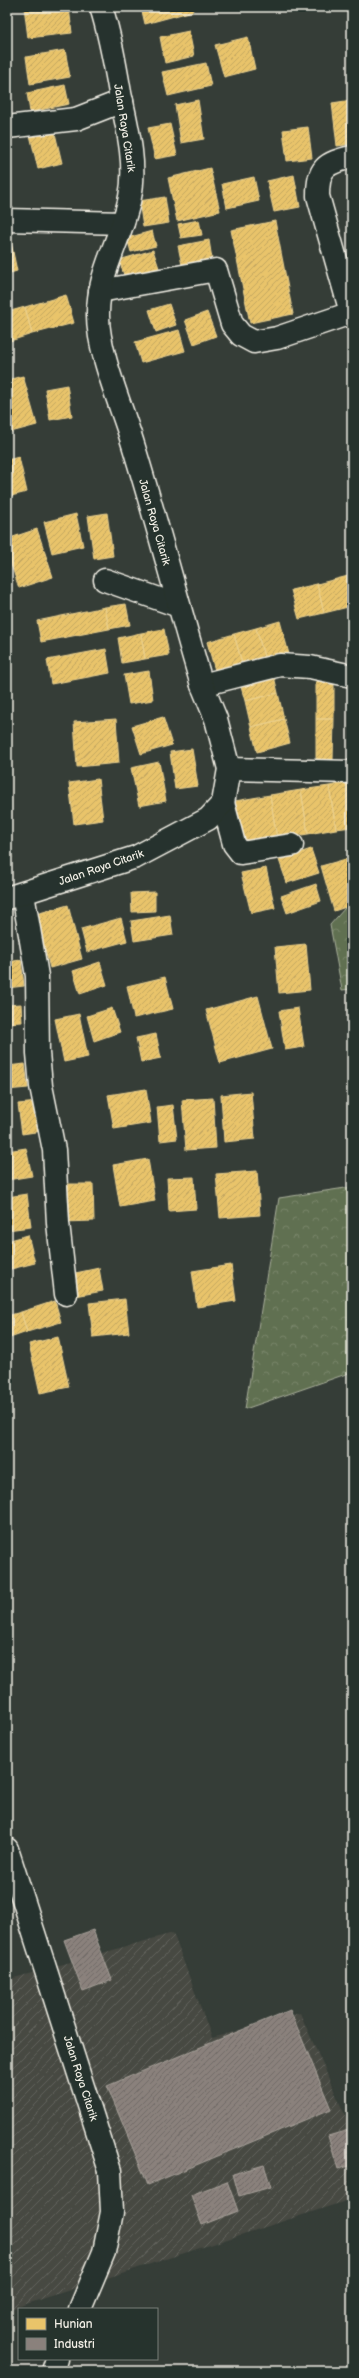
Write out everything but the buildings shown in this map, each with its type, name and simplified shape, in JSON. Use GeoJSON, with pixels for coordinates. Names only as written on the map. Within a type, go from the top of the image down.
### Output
{"type":"FeatureCollection","features":[{"type":"Feature","properties":{"kind":"street","name":"Jalan Raya Citarik"},"geometry":{"type":"LineString","coordinates":[[15,896],[136,857],[208,819],[223,803],[229,769],[216,719],[202,685],[133,443],[100,340],[98,315],[100,290],[108,260],[123,223],[130,197],[133,176],[122,101],[108,28],[101,7]]}},
{"type":"Feature","properties":{"kind":"street"},"geometry":{"type":"LineString","coordinates":[[7,127],[76,119],[122,101]]}},
{"type":"Feature","properties":{"kind":"street"},"geometry":{"type":"LineString","coordinates":[[100,290],[216,270],[232,324],[241,335],[254,342],[277,338],[352,315],[318,190],[318,177],[323,170],[339,160],[352,157]]}},
{"type":"Feature","properties":{"kind":"street"},"geometry":{"type":"LineString","coordinates":[[7,220],[123,223]]}},
{"type":"Feature","properties":{"kind":"street"},"geometry":{"type":"LineString","coordinates":[[105,580],[179,606]]}},
{"type":"Feature","properties":{"kind":"street"},"geometry":{"type":"LineString","coordinates":[[202,685],[280,665],[310,667],[352,676]]}},
{"type":"Feature","properties":{"kind":"street"},"geometry":{"type":"LineString","coordinates":[[229,769],[352,772]]}},
{"type":"Feature","properties":{"kind":"street"},"geometry":{"type":"LineString","coordinates":[[223,803],[234,844],[241,853],[292,845]]}},
{"type":"Feature","properties":{"kind":"street"},"geometry":{"type":"LineString","coordinates":[[15,896],[37,976],[38,1053],[41,1086],[54,1150],[58,1223],[66,1294]]}},
{"type":"Feature","properties":{"kind":"street","name":"Jalan Raya Citarik"},"geometry":{"type":"LineString","coordinates":[[7,1849],[110,2171],[112,2212],[104,2252],[80,2308]]}},
{"type":"Feature","properties":{"kind":"street"},"geometry":{"type":"LineString","coordinates":[[53,2371],[57,2360]]}},
{"type":"Feature","properties":{"kind":"shaded area"},"geometry":{"type":"Polygon","coordinates":[[[173,1933],[212,2038],[300,2013],[352,2131],[352,2199],[11,2309],[7,2300],[7,1980],[173,1933]]]}},
{"type":"Feature","properties":{"kind":"green space"},"geometry":{"type":"Polygon","coordinates":[[[352,900],[352,989],[342,990],[330,925],[352,900]]]}},
{"type":"Feature","properties":{"kind":"green space"},"geometry":{"type":"Polygon","coordinates":[[[352,1187],[352,1370],[349,1373],[245,1409],[279,1198],[352,1187]]]}}]}
